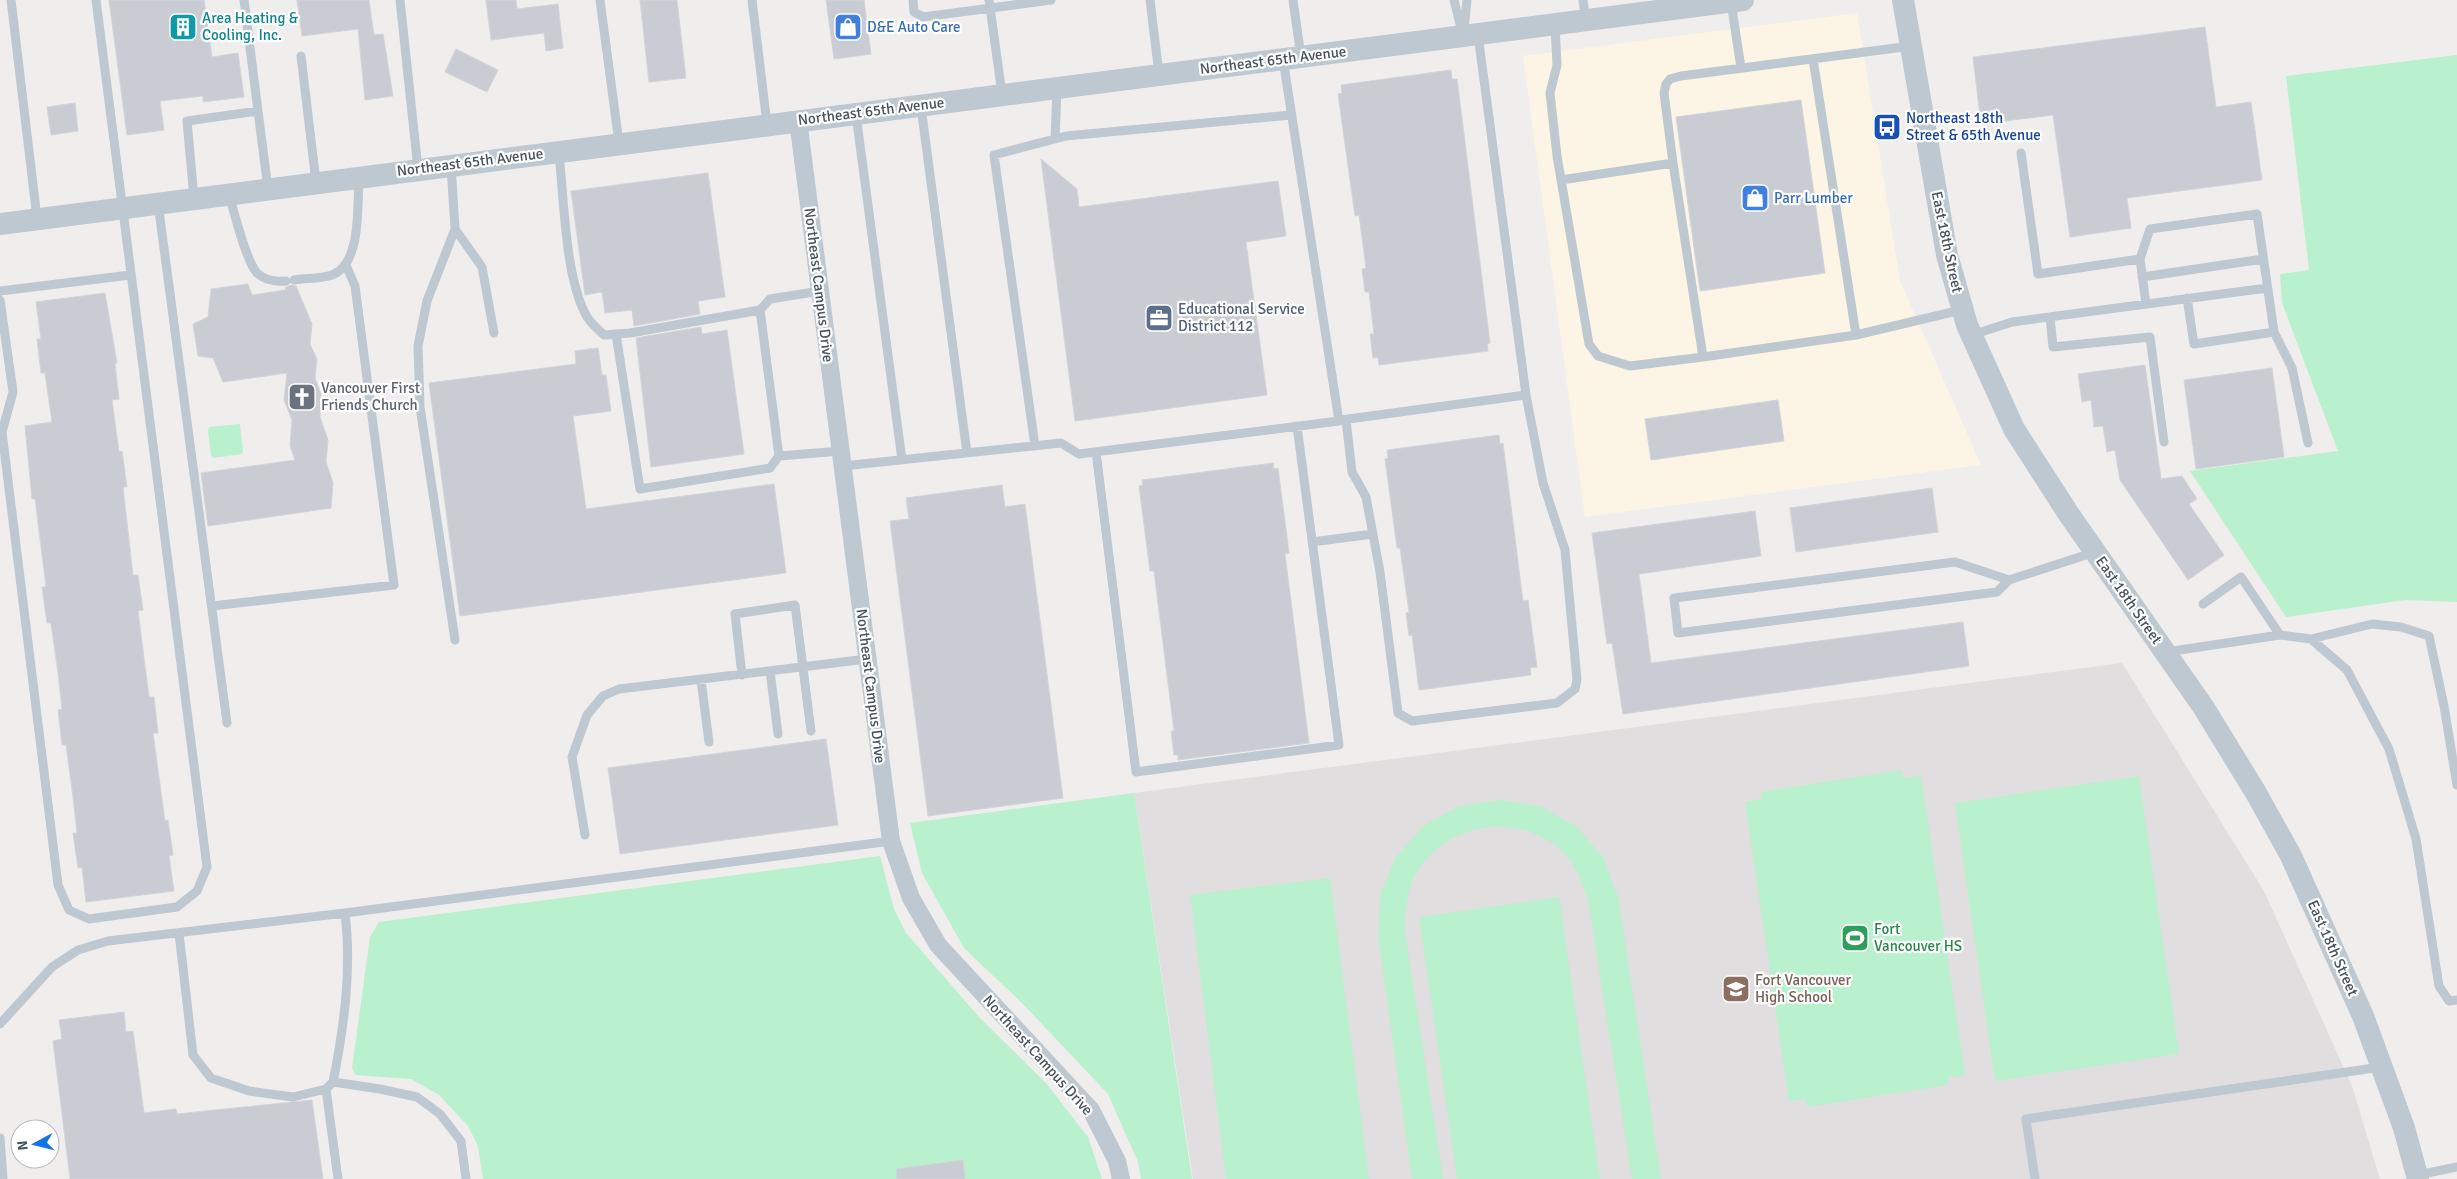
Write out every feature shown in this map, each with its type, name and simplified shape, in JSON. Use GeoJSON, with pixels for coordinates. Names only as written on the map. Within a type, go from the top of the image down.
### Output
{"type":"FeatureCollection","features":[{"type":"Feature","properties":{"kind":"street","name":"East 18th Street"},"geometry":{"type":"LineString","coordinates":[[1904,0],[1946,255],[1961,310],[2014,429],[2095,552],[2210,716],[2291,856],[2363,1016],[2404,1128],[2417,1177]]}},
{"type":"Feature","properties":{"kind":"street","name":"Northeast 65th Avenue"},"geometry":{"type":"LineString","coordinates":[[0,224],[921,104],[1555,25],[1585,10],[1737,1]]}},
{"type":"Feature","properties":{"kind":"street","name":"Northeast Campus Drive"},"geometry":{"type":"LineString","coordinates":[[798,120],[891,841],[911,898],[938,945],[1091,1110],[1117,1161],[1121,1179]]}},
{"type":"Feature","properties":{"kind":"lane"},"geometry":{"type":"LineString","coordinates":[[11,0],[37,219]]}},
{"type":"Feature","properties":{"kind":"lane"},"geometry":{"type":"LineString","coordinates":[[0,300],[12,392],[2,432],[58,885],[69,910],[89,919],[177,907],[197,891],[207,867],[121,208],[96,0]]}},
{"type":"Feature","properties":{"kind":"lane"},"geometry":{"type":"LineString","coordinates":[[244,0],[268,189]]}},
{"type":"Feature","properties":{"kind":"lane"},"geometry":{"type":"LineString","coordinates":[[400,0],[418,169]]}},
{"type":"Feature","properties":{"kind":"lane"},"geometry":{"type":"LineString","coordinates":[[600,0],[619,143]]}},
{"type":"Feature","properties":{"kind":"lane"},"geometry":{"type":"LineString","coordinates":[[752,0],[767,124]]}},
{"type":"Feature","properties":{"kind":"lane"},"geometry":{"type":"LineString","coordinates":[[912,0],[914,12],[923,17],[990,4],[1052,0]]}},
{"type":"Feature","properties":{"kind":"lane"},"geometry":{"type":"LineString","coordinates":[[1150,0],[1159,75]]}},
{"type":"Feature","properties":{"kind":"lane"},"geometry":{"type":"LineString","coordinates":[[1293,0],[1291,115],[1352,472],[1366,497],[1380,572],[1398,712],[1412,721],[1557,703],[1575,689],[1577,680],[1565,550],[1543,483],[1526,395],[1467,0]]}},
{"type":"Feature","properties":{"kind":"lane"},"geometry":{"type":"LineString","coordinates":[[1454,0],[1471,36]]}},
{"type":"Feature","properties":{"kind":"lane"},"geometry":{"type":"LineString","coordinates":[[1737,1],[1741,68]]}},
{"type":"Feature","properties":{"kind":"lane"},"geometry":{"type":"LineString","coordinates":[[990,4],[1002,94]]}},
{"type":"Feature","properties":{"kind":"lane"},"geometry":{"type":"LineString","coordinates":[[1555,25],[1557,65],[1550,93],[1561,180],[1589,344],[1598,356],[1630,366],[1703,357],[1856,335],[1961,310]]}},
{"type":"Feature","properties":{"kind":"lane"},"geometry":{"type":"LineString","coordinates":[[1703,357],[1672,163],[1664,93],[1666,84],[1670,79],[1681,76],[1911,46]]}},
{"type":"Feature","properties":{"kind":"lane"},"geometry":{"type":"LineString","coordinates":[[301,56],[316,182]]}},
{"type":"Feature","properties":{"kind":"lane"},"geometry":{"type":"LineString","coordinates":[[1813,58],[1856,335]]}},
{"type":"Feature","properties":{"kind":"lane"},"geometry":{"type":"LineString","coordinates":[[1055,139],[1057,87]]}},
{"type":"Feature","properties":{"kind":"lane"},"geometry":{"type":"LineString","coordinates":[[921,104],[966,453]]}},
{"type":"Feature","properties":{"kind":"lane"},"geometry":{"type":"LineString","coordinates":[[194,198],[188,121],[258,111]]}},
{"type":"Feature","properties":{"kind":"lane"},"geometry":{"type":"LineString","coordinates":[[855,113],[902,460]]}},
{"type":"Feature","properties":{"kind":"lane"},"geometry":{"type":"LineString","coordinates":[[1035,446],[994,155],[1066,136],[1291,115]]}},
{"type":"Feature","properties":{"kind":"lane"},"geometry":{"type":"LineString","coordinates":[[559,151],[570,265],[578,300],[587,317],[604,335],[760,310],[770,299],[820,291]]}},
{"type":"Feature","properties":{"kind":"lane"},"geometry":{"type":"LineString","coordinates":[[2020,153],[2038,274],[2140,259]]}},
{"type":"Feature","properties":{"kind":"lane"},"geometry":{"type":"LineString","coordinates":[[1561,180],[1672,163]]}},
{"type":"Feature","properties":{"kind":"lane"},"geometry":{"type":"LineString","coordinates":[[451,165],[455,229],[427,301],[418,346],[420,407],[455,640]]}},
{"type":"Feature","properties":{"kind":"lane"},"geometry":{"type":"LineString","coordinates":[[228,194],[253,268],[264,278],[271,281],[331,275],[346,265],[353,248],[359,177]]}},
{"type":"Feature","properties":{"kind":"lane"},"geometry":{"type":"LineString","coordinates":[[158,203],[227,722]]}},
{"type":"Feature","properties":{"kind":"lane"},"geometry":{"type":"LineString","coordinates":[[2146,304],[2140,259],[2150,229],[2257,214],[2274,332],[2292,368],[2308,443]]}},
{"type":"Feature","properties":{"kind":"lane"},"geometry":{"type":"LineString","coordinates":[[455,229],[482,267],[494,333]]}},
{"type":"Feature","properties":{"kind":"lane"},"geometry":{"type":"LineString","coordinates":[[2142,277],[2263,259]]}},
{"type":"Feature","properties":{"kind":"lane"},"geometry":{"type":"LineString","coordinates":[[212,606],[394,585],[355,286],[346,265]]}},
{"type":"Feature","properties":{"kind":"lane"},"geometry":{"type":"LineString","coordinates":[[0,290],[130,275]]}},
{"type":"Feature","properties":{"kind":"lane"},"geometry":{"type":"LineString","coordinates":[[1972,335],[2012,322],[2267,288]]}},
{"type":"Feature","properties":{"kind":"lane"},"geometry":{"type":"LineString","coordinates":[[2187,298],[2194,344],[2274,332]]}},
{"type":"Feature","properties":{"kind":"lane"},"geometry":{"type":"LineString","coordinates":[[616,334],[640,490],[770,468],[779,456],[760,310]]}},
{"type":"Feature","properties":{"kind":"lane"},"geometry":{"type":"LineString","coordinates":[[2050,317],[2053,347],[2150,337],[2164,442]]}},
{"type":"Feature","properties":{"kind":"lane"},"geometry":{"type":"LineString","coordinates":[[779,456],[902,460],[1061,443],[1079,454],[1526,395]]}},
{"type":"Feature","properties":{"kind":"lane"},"geometry":{"type":"LineString","coordinates":[[1096,452],[1136,772],[1339,746],[1297,426]]}},
{"type":"Feature","properties":{"kind":"lane"},"geometry":{"type":"LineString","coordinates":[[1312,542],[1373,534]]}},
{"type":"Feature","properties":{"kind":"lane"},"geometry":{"type":"LineString","coordinates":[[2009,580],[1955,562],[1674,598],[1678,632],[1997,592],[2009,580],[2095,552]]}},
{"type":"Feature","properties":{"kind":"lane"},"geometry":{"type":"LineString","coordinates":[[2203,604],[2241,576],[2280,635]]}},
{"type":"Feature","properties":{"kind":"lane"},"geometry":{"type":"LineString","coordinates":[[742,675],[735,614],[795,605],[811,731]]}},
{"type":"Feature","properties":{"kind":"lane"},"geometry":{"type":"LineString","coordinates":[[2166,652],[2280,635],[2311,639],[2372,624],[2401,627],[2429,636],[2444,706],[2457,785]]}},
{"type":"Feature","properties":{"kind":"lane"},"geometry":{"type":"LineString","coordinates":[[2311,639],[2347,670],[2389,749],[2416,840],[2438,986],[2450,1001],[2457,1000]]}},
{"type":"Feature","properties":{"kind":"lane"},"geometry":{"type":"LineString","coordinates":[[585,835],[572,757],[587,715],[603,696],[619,689],[867,659]]}},
{"type":"Feature","properties":{"kind":"lane"},"geometry":{"type":"LineString","coordinates":[[770,671],[778,734]]}},
{"type":"Feature","properties":{"kind":"lane"},"geometry":{"type":"LineString","coordinates":[[701,680],[709,742]]}},
{"type":"Feature","properties":{"kind":"lane"},"geometry":{"type":"LineString","coordinates":[[0,1024],[52,968],[78,950],[108,940],[345,913],[891,841]]}},
{"type":"Feature","properties":{"kind":"lane"},"geometry":{"type":"LineString","coordinates":[[338,1179],[330,1086],[339,1050],[345,983],[349,969],[345,913]]}},
{"type":"Feature","properties":{"kind":"lane"},"geometry":{"type":"LineString","coordinates":[[179,933],[193,1056],[211,1078],[249,1091],[293,1097],[330,1086],[380,1088],[417,1097],[440,1114],[460,1141],[466,1179]]}},
{"type":"Feature","properties":{"kind":"lane"},"geometry":{"type":"LineString","coordinates":[[2034,1179],[2026,1119],[2382,1067]]}},
{"type":"Feature","properties":{"kind":"lane"},"geometry":{"type":"LineString","coordinates":[[0,1138],[3,1179]]}},
{"type":"Feature","properties":{"kind":"lane"},"geometry":{"type":"LineString","coordinates":[[2417,1177],[2457,1168]]}},
{"type":"Feature","properties":{"kind":"shaded area"},"geometry":{"type":"Polygon","coordinates":[[[1857,13],[1900,281],[1981,465],[1585,517],[1523,56],[1857,13]]]}},
{"type":"Feature","properties":{"kind":"shaded area","name":"Fort Vancouver High School"},"geometry":{"type":"Polygon","coordinates":[[[2122,663],[2264,891],[2352,1086],[2380,1179],[1193,1179],[1134,793],[2122,663]]]}},
{"type":"Feature","properties":{"kind":"green space"},"geometry":{"type":"Polygon","coordinates":[[[2457,55],[2457,602],[2405,600],[2286,617],[2190,471],[2338,451],[2282,303],[2280,274],[2309,270],[2286,76],[2457,55]]]}},
{"type":"Feature","properties":{"kind":"green space"},"geometry":{"type":"Polygon","coordinates":[[[240,424],[243,452],[241,454],[214,458],[211,456],[209,427],[240,424]]]}},
{"type":"Feature","properties":{"kind":"green space","name":"Fort Vancouver HS"},"geometry":{"type":"Polygon","coordinates":[[[1902,770],[1903,778],[1921,776],[1965,1075],[1948,1078],[1948,1085],[1807,1107],[1806,1099],[1789,1101],[1745,802],[1762,799],[1761,792],[1902,770]]]}},
{"type":"Feature","properties":{"kind":"green space","name":"Fort Vancouver HS"},"geometry":{"type":"Polygon","coordinates":[[[2139,776],[2179,1054],[1995,1081],[1955,803],[2139,776]]]}},
{"type":"Feature","properties":{"kind":"green space"},"geometry":{"type":"Polygon","coordinates":[[[1134,793],[1192,1179],[1141,1179],[1138,1162],[1108,1094],[1023,1004],[964,948],[922,873],[910,823],[1134,793]]]}},
{"type":"Feature","properties":{"kind":"green space"},"geometry":{"type":"Polygon","coordinates":[[[1499,800],[1540,806],[1576,826],[1603,857],[1618,896],[1661,1179],[1632,1179],[1588,899],[1579,877],[1567,856],[1555,845],[1537,835],[1519,829],[1500,827],[1481,828],[1463,833],[1446,842],[1431,854],[1418,870],[1409,892],[1405,932],[1443,1179],[1412,1179],[1378,936],[1380,895],[1396,857],[1423,826],[1459,806],[1499,800]]]}},
{"type":"Feature","properties":{"kind":"green space"},"geometry":{"type":"Polygon","coordinates":[[[880,856],[894,909],[906,933],[979,1017],[1046,1083],[1088,1137],[1102,1179],[483,1179],[478,1146],[468,1126],[439,1095],[411,1079],[355,1075],[352,1068],[370,937],[379,922],[880,856]]]}},
{"type":"Feature","properties":{"kind":"green space"},"geometry":{"type":"Polygon","coordinates":[[[1330,878],[1369,1179],[1226,1179],[1190,895],[1330,878]]]}},
{"type":"Feature","properties":{"kind":"green space"},"geometry":{"type":"Polygon","coordinates":[[[1559,897],[1600,1179],[1457,1179],[1419,917],[1559,897]]]}},
{"type":"Feature","properties":{"kind":"building"},"geometry":{"type":"Polygon","coordinates":[[[109,0],[204,0],[212,57],[238,53],[244,97],[203,102],[203,96],[160,101],[164,130],[127,135],[109,0]]]}},
{"type":"Feature","properties":{"kind":"building"},"geometry":{"type":"Polygon","coordinates":[[[297,0],[369,0],[374,35],[383,34],[393,96],[365,100],[358,29],[302,36],[297,0]]]}},
{"type":"Feature","properties":{"kind":"building"},"geometry":{"type":"Polygon","coordinates":[[[486,0],[516,0],[517,9],[558,4],[563,48],[546,51],[544,33],[491,40],[486,0]]]}},
{"type":"Feature","properties":{"kind":"building"},"geometry":{"type":"Polygon","coordinates":[[[640,0],[677,0],[686,78],[649,82],[640,0]]]}},
{"type":"Feature","properties":{"kind":"building","name":"D&E Auto Care"},"geometry":{"type":"Polygon","coordinates":[[[826,0],[864,0],[871,54],[834,59],[826,0]]]}},
{"type":"Feature","properties":{"kind":"building"},"geometry":{"type":"Polygon","coordinates":[[[2205,27],[2216,107],[2251,102],[2262,180],[2127,198],[2131,228],[2070,237],[2053,115],[1981,124],[1973,57],[2205,27]]]}},
{"type":"Feature","properties":{"kind":"building"},"geometry":{"type":"Polygon","coordinates":[[[456,49],[498,70],[487,92],[445,72],[456,49]]]}},
{"type":"Feature","properties":{"kind":"building"},"geometry":{"type":"Polygon","coordinates":[[[1451,70],[1452,79],[1457,79],[1490,343],[1487,344],[1488,351],[1379,365],[1378,357],[1373,358],[1370,334],[1374,334],[1369,292],[1365,292],[1362,269],[1366,268],[1359,215],[1355,216],[1338,94],[1342,93],[1341,85],[1451,70]]]}},
{"type":"Feature","properties":{"kind":"building"},"geometry":{"type":"Polygon","coordinates":[[[1801,100],[1825,273],[1700,291],[1676,117],[1801,100]]]}},
{"type":"Feature","properties":{"kind":"building"},"geometry":{"type":"Polygon","coordinates":[[[75,103],[78,131],[51,135],[47,107],[75,103]]]}},
{"type":"Feature","properties":{"kind":"building","name":"Educational Service District 112"},"geometry":{"type":"Polygon","coordinates":[[[1041,159],[1077,189],[1079,207],[1278,181],[1286,236],[1246,242],[1267,395],[1075,421],[1041,159]]]}},
{"type":"Feature","properties":{"kind":"building"},"geometry":{"type":"Polygon","coordinates":[[[708,173],[725,297],[698,301],[700,314],[634,326],[632,310],[605,313],[602,292],[585,295],[571,191],[708,173]]]}},
{"type":"Feature","properties":{"kind":"building","name":"Vancouver First Friends Church"},"geometry":{"type":"Polygon","coordinates":[[[248,284],[252,295],[285,290],[286,287],[291,285],[296,286],[312,324],[310,344],[317,359],[315,378],[321,394],[320,417],[328,440],[326,462],[333,483],[331,508],[208,526],[201,473],[295,460],[290,446],[292,420],[284,400],[287,373],[223,382],[213,358],[198,356],[193,324],[208,317],[211,289],[248,284]]]}},
{"type":"Feature","properties":{"kind":"building"},"geometry":{"type":"Polygon","coordinates":[[[105,293],[117,363],[115,364],[119,399],[112,400],[119,452],[122,451],[127,487],[123,487],[133,575],[138,575],[143,610],[138,611],[149,697],[154,697],[158,733],[153,733],[165,821],[168,820],[173,855],[169,856],[174,891],[86,902],[82,867],[78,868],[73,833],[77,833],[73,797],[66,745],[62,745],[58,710],[62,709],[58,673],[51,623],[47,623],[42,587],[46,587],[35,499],[32,499],[25,426],[52,422],[45,373],[41,373],[37,339],[41,339],[36,302],[105,293]]]}},
{"type":"Feature","properties":{"kind":"building"},"geometry":{"type":"Polygon","coordinates":[[[701,327],[702,334],[727,330],[744,454],[651,467],[636,338],[701,327]]]}},
{"type":"Feature","properties":{"kind":"building"},"geometry":{"type":"Polygon","coordinates":[[[598,348],[602,375],[606,375],[611,411],[573,416],[586,509],[774,484],[786,573],[460,616],[429,383],[576,364],[575,351],[598,348]]]}},
{"type":"Feature","properties":{"kind":"building"},"geometry":{"type":"Polygon","coordinates":[[[2145,365],[2161,479],[2182,476],[2197,499],[2189,504],[2224,555],[2188,580],[2120,480],[2115,450],[2107,452],[2103,426],[2094,427],[2091,400],[2082,402],[2078,374],[2145,365]]]}},
{"type":"Feature","properties":{"kind":"building"},"geometry":{"type":"Polygon","coordinates":[[[2272,368],[2284,457],[2196,469],[2184,380],[2272,368]]]}},
{"type":"Feature","properties":{"kind":"building"},"geometry":{"type":"Polygon","coordinates":[[[1778,400],[1784,441],[1651,460],[1645,419],[1778,400]]]}},
{"type":"Feature","properties":{"kind":"building"},"geometry":{"type":"Polygon","coordinates":[[[1499,435],[1500,444],[1503,443],[1523,601],[1528,600],[1537,667],[1530,668],[1531,675],[1419,690],[1412,635],[1409,636],[1406,613],[1409,612],[1400,548],[1397,548],[1385,459],[1388,458],[1387,450],[1499,435]]]}},
{"type":"Feature","properties":{"kind":"building"},"geometry":{"type":"Polygon","coordinates":[[[1273,463],[1274,469],[1278,468],[1286,529],[1289,553],[1285,554],[1309,743],[1178,760],[1178,755],[1174,755],[1171,731],[1174,731],[1154,571],[1150,571],[1139,486],[1143,485],[1142,480],[1273,463]]]}},
{"type":"Feature","properties":{"kind":"building"},"geometry":{"type":"Polygon","coordinates":[[[1002,485],[1005,507],[1025,504],[1063,798],[928,816],[890,521],[909,519],[906,498],[1002,485]]]}},
{"type":"Feature","properties":{"kind":"building"},"geometry":{"type":"Polygon","coordinates":[[[1932,488],[1938,532],[1796,552],[1790,508],[1932,488]]]}},
{"type":"Feature","properties":{"kind":"building"},"geometry":{"type":"Polygon","coordinates":[[[1755,511],[1761,556],[1639,574],[1651,663],[1963,622],[1969,666],[1623,714],[1612,643],[1607,644],[1592,533],[1755,511]]]}},
{"type":"Feature","properties":{"kind":"building"},"geometry":{"type":"Polygon","coordinates":[[[826,739],[838,825],[620,854],[608,768],[826,739]]]}},
{"type":"Feature","properties":{"kind":"building"},"geometry":{"type":"Polygon","coordinates":[[[124,1012],[126,1032],[133,1031],[144,1113],[176,1109],[177,1114],[312,1100],[323,1179],[70,1179],[53,1041],[62,1039],[59,1020],[124,1012]]]}},
{"type":"Feature","properties":{"kind":"building"},"geometry":{"type":"Polygon","coordinates":[[[963,1160],[965,1179],[897,1179],[896,1169],[963,1160]]]}},
{"type":"Feature","properties":{"kind":"place","name":"Area Heating & Cooling, Inc."},"geometry":{"type":"Point","coordinates":[183,27]}},
{"type":"Feature","properties":{"kind":"place","name":"D&E Auto Care"},"geometry":{"type":"Point","coordinates":[848,27]}},
{"type":"Feature","properties":{"kind":"place","name":"Northeast 18th Street & 65th Avenue"},"geometry":{"type":"Point","coordinates":[1887,127]}},
{"type":"Feature","properties":{"kind":"place","name":"Parr Lumber"},"geometry":{"type":"Point","coordinates":[1755,198]}},
{"type":"Feature","properties":{"kind":"place","name":"Educational Service District 112"},"geometry":{"type":"Point","coordinates":[1159,318]}},
{"type":"Feature","properties":{"kind":"place","name":"Vancouver First Friends Church"},"geometry":{"type":"Point","coordinates":[302,397]}},
{"type":"Feature","properties":{"kind":"place","name":"Fort Vancouver HS"},"geometry":{"type":"Point","coordinates":[1855,938]}},
{"type":"Feature","properties":{"kind":"place","name":"Fort Vancouver High School"},"geometry":{"type":"Point","coordinates":[1736,989]}}]}
